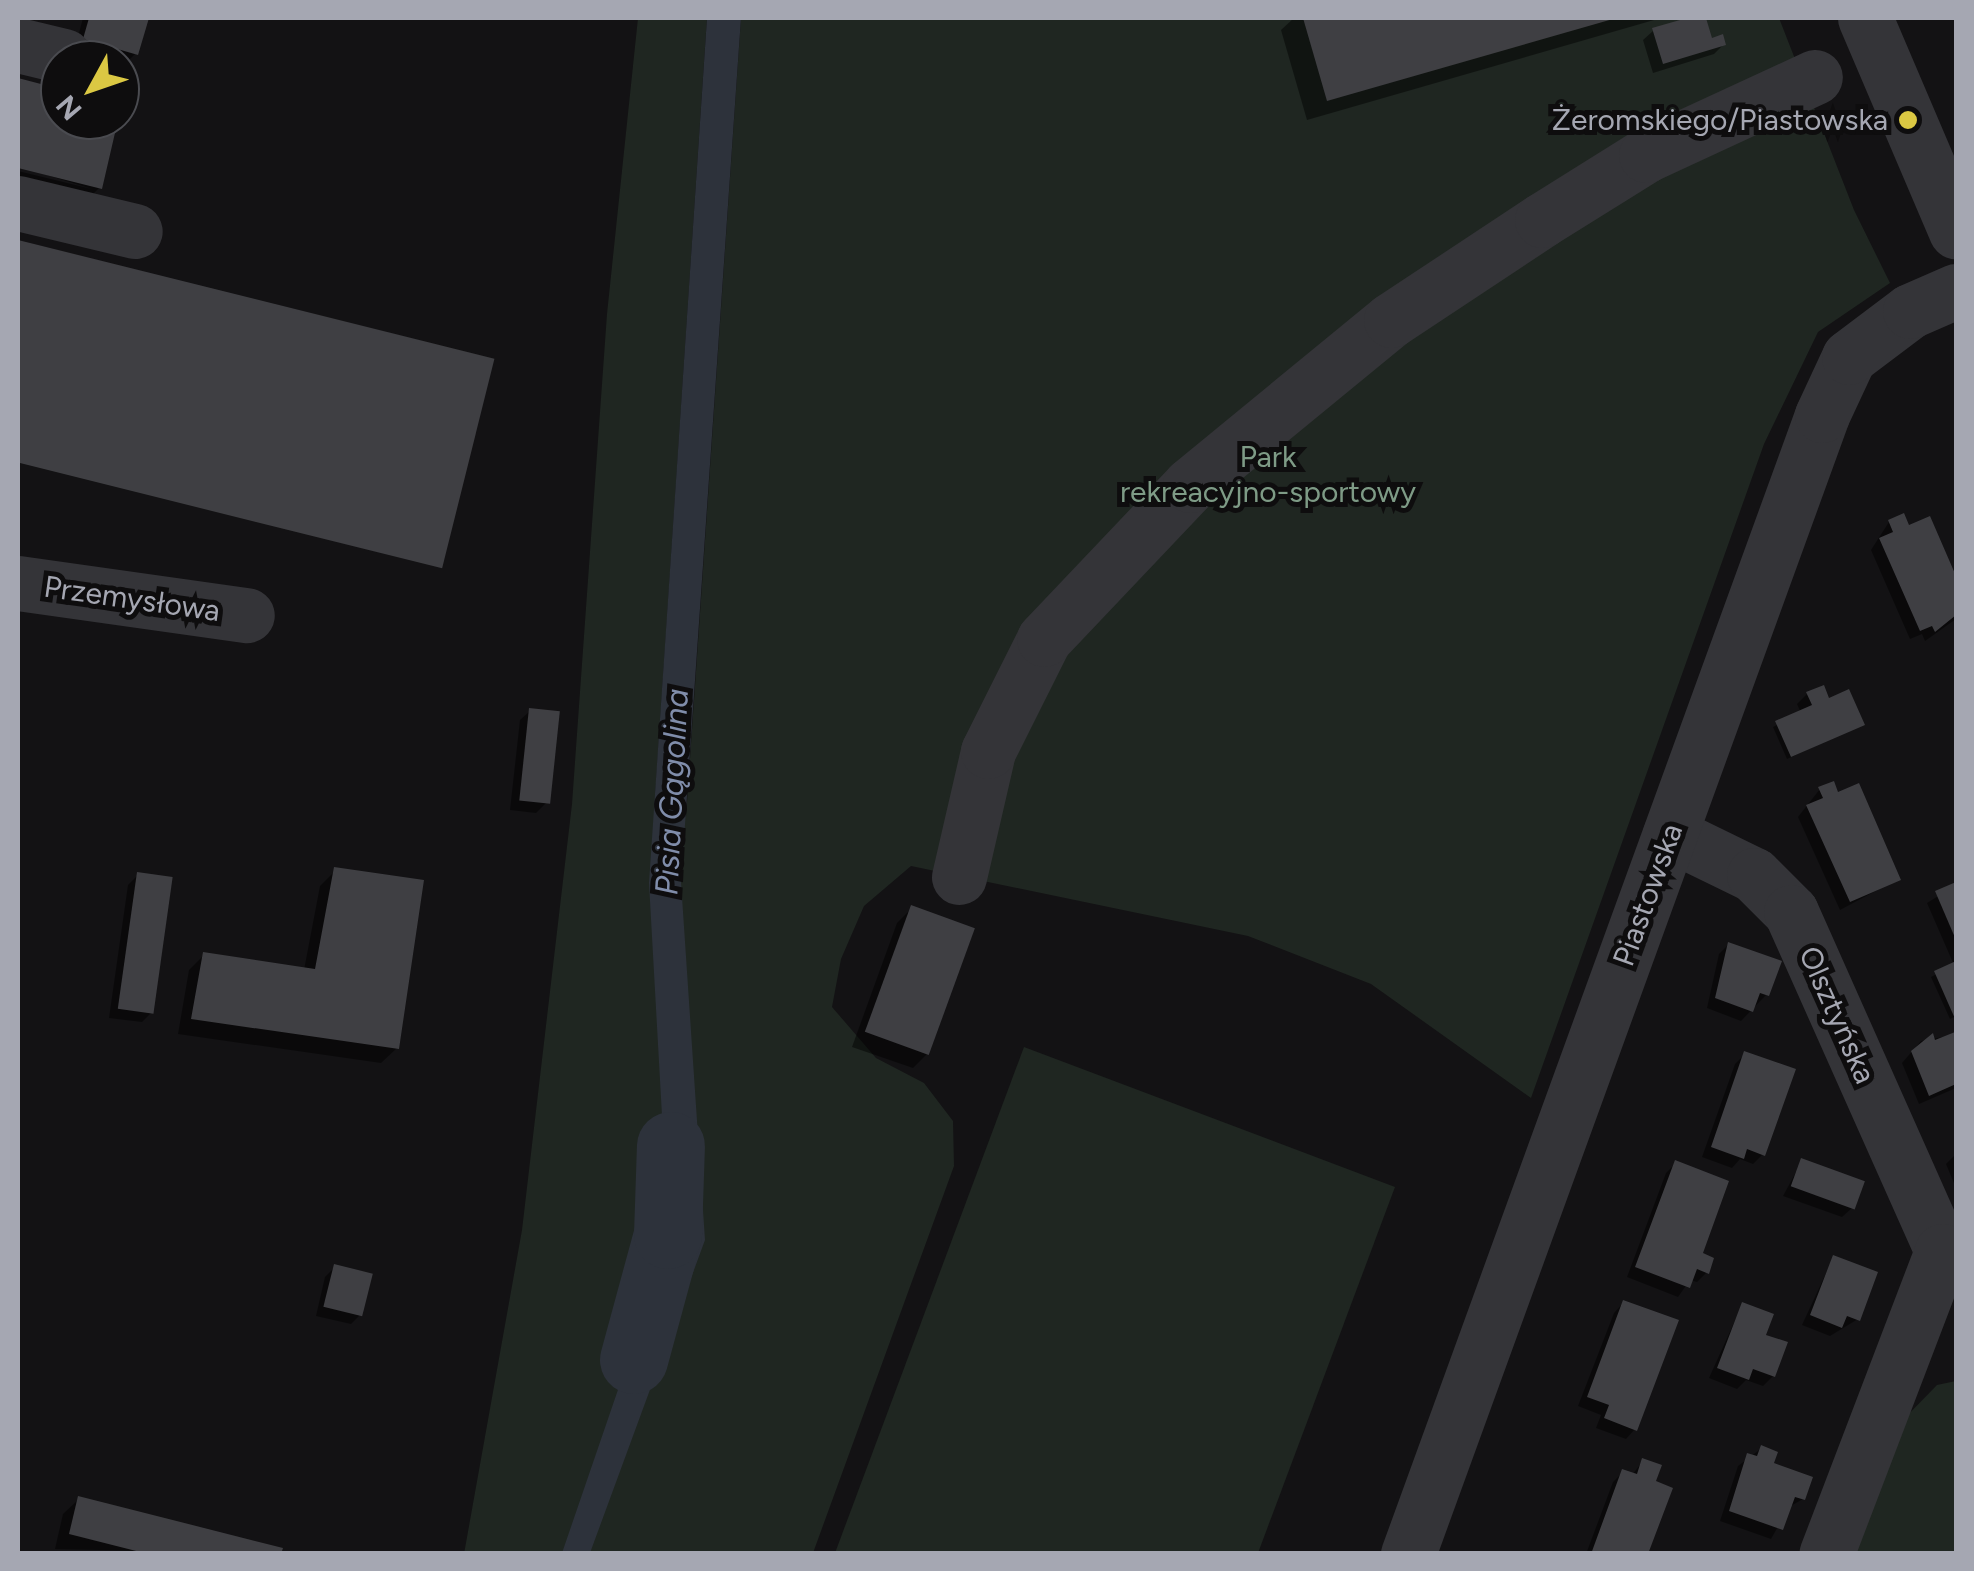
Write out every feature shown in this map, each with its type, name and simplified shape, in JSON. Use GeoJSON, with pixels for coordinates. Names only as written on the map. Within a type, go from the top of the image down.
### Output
{"type":"FeatureCollection","features":[{"type":"Feature","properties":{"kind":"street"},"geometry":{"type":"LineString","coordinates":[[1878,21],[1956,230]]}},
{"type":"Feature","properties":{"kind":"street"},"geometry":{"type":"LineString","coordinates":[[960,876],[988,751],[1044,639],[1190,486],[1391,320],[1542,220],[1646,155],[1815,77]]}},
{"type":"Feature","properties":{"kind":"street"},"geometry":{"type":"LineString","coordinates":[[18,203],[135,231]]}},
{"type":"Feature","properties":{"kind":"street","name":"Piastowska"},"geometry":{"type":"LineString","coordinates":[[1408,1554],[1822,416],[1849,358],[1910,311],[1956,290]]}},
{"type":"Feature","properties":{"kind":"street","name":"Przemysłowa"},"geometry":{"type":"LineString","coordinates":[[18,583],[247,615]]}},
{"type":"Feature","properties":{"kind":"street","name":"Olsztyńska"},"geometry":{"type":"LineString","coordinates":[[1670,834],[1754,875],[1790,912],[1949,1268],[1826,1554]]}},
{"type":"Feature","properties":{"kind":"green space","name":"Park rekreacyjno-sportowy"},"geometry":{"type":"Polygon","coordinates":[[[638,18],[707,18],[654,813],[686,817],[741,18],[1779,18],[1854,210],[1890,283],[1818,332],[1764,444],[1531,1098],[1371,984],[1248,936],[911,866],[864,906],[841,959],[832,1007],[876,1058],[924,1083],[953,1121],[954,1166],[813,1553],[464,1554],[522,1230],[572,804],[607,314],[638,18]]]}},
{"type":"Feature","properties":{"kind":"green space"},"geometry":{"type":"Polygon","coordinates":[[[1024,1047],[1395,1187],[1258,1553],[835,1553],[1024,1047]]]}},
{"type":"Feature","properties":{"kind":"green space"},"geometry":{"type":"Polygon","coordinates":[[[1956,1381],[1956,1553],[1850,1554],[1898,1425],[1937,1385],[1956,1381]]]}},
{"type":"Feature","properties":{"kind":"water"},"geometry":{"type":"Polygon","coordinates":[[[707,18],[741,18],[681,882],[705,1240],[590,1553],[562,1553],[669,1241],[649,883],[707,18]]]}},
{"type":"Feature","properties":{"kind":"building"},"geometry":{"type":"Polygon","coordinates":[[[89,18],[149,18],[140,48],[140,40],[83,39],[89,18]]]}},
{"type":"Feature","properties":{"kind":"building"},"geometry":{"type":"Polygon","coordinates":[[[1303,18],[1613,18],[1613,19],[1327,101],[1303,18]]]}},
{"type":"Feature","properties":{"kind":"building"},"geometry":{"type":"Polygon","coordinates":[[[1687,18],[1706,18],[1712,38],[1723,34],[1726,45],[1663,64],[1652,28],[1687,18]]]}},
{"type":"Feature","properties":{"kind":"building"},"geometry":{"type":"Polygon","coordinates":[[[18,78],[40,84],[40,140],[113,140],[102,189],[18,168],[18,78]]]}},
{"type":"Feature","properties":{"kind":"building"},"geometry":{"type":"Polygon","coordinates":[[[18,240],[494,359],[442,568],[18,463],[18,240]]]}},
{"type":"Feature","properties":{"kind":"building"},"geometry":{"type":"Polygon","coordinates":[[[1904,513],[1909,525],[1930,516],[1956,576],[1956,615],[1935,632],[1932,626],[1920,631],[1879,538],[1893,532],[1888,520],[1904,513]]]}},
{"type":"Feature","properties":{"kind":"building"},"geometry":{"type":"Polygon","coordinates":[[[1824,685],[1829,698],[1849,689],[1865,725],[1791,757],[1775,721],[1812,705],[1806,692],[1824,685]]]}},
{"type":"Feature","properties":{"kind":"building"},"geometry":{"type":"Polygon","coordinates":[[[529,708],[560,711],[550,804],[519,800],[529,708]]]}},
{"type":"Feature","properties":{"kind":"building"},"geometry":{"type":"Polygon","coordinates":[[[1834,781],[1838,792],[1859,783],[1901,880],[1850,902],[1806,805],[1823,798],[1818,787],[1834,781]]]}},
{"type":"Feature","properties":{"kind":"building"},"geometry":{"type":"Polygon","coordinates":[[[334,867],[424,880],[399,1049],[191,1019],[203,952],[315,969],[334,867]]]}},
{"type":"Feature","properties":{"kind":"building"},"geometry":{"type":"Polygon","coordinates":[[[137,872],[173,877],[153,1014],[118,1009],[137,872]]]}},
{"type":"Feature","properties":{"kind":"building"},"geometry":{"type":"Polygon","coordinates":[[[1956,882],[1956,940],[1935,891],[1956,882]]]}},
{"type":"Feature","properties":{"kind":"building"},"geometry":{"type":"Polygon","coordinates":[[[911,905],[975,928],[929,1055],[865,1032],[911,905]]]}},
{"type":"Feature","properties":{"kind":"building"},"geometry":{"type":"Polygon","coordinates":[[[1728,942],[1782,961],[1769,996],[1760,993],[1753,1012],[1715,998],[1728,942]]]}},
{"type":"Feature","properties":{"kind":"building"},"geometry":{"type":"Polygon","coordinates":[[[1956,961],[1956,1021],[1934,971],[1956,961]]]}},
{"type":"Feature","properties":{"kind":"building"},"geometry":{"type":"Polygon","coordinates":[[[1955,1032],[1956,1084],[1929,1096],[1911,1051],[1933,1033],[1935,1040],[1955,1032]]]}},
{"type":"Feature","properties":{"kind":"building"},"geometry":{"type":"Polygon","coordinates":[[[1744,1051],[1796,1069],[1765,1156],[1747,1149],[1744,1159],[1711,1147],[1744,1051]]]}},
{"type":"Feature","properties":{"kind":"building"},"geometry":{"type":"Polygon","coordinates":[[[1801,1158],[1865,1181],[1855,1209],[1791,1186],[1801,1158]]]}},
{"type":"Feature","properties":{"kind":"building"},"geometry":{"type":"Polygon","coordinates":[[[1675,1160],[1729,1181],[1703,1253],[1714,1258],[1709,1274],[1697,1269],[1690,1288],[1635,1267],[1675,1160]]]}},
{"type":"Feature","properties":{"kind":"building"},"geometry":{"type":"Polygon","coordinates":[[[1833,1255],[1878,1272],[1860,1321],[1847,1316],[1842,1328],[1810,1315],[1833,1255]]]}},
{"type":"Feature","properties":{"kind":"building"},"geometry":{"type":"Polygon","coordinates":[[[334,1264],[373,1274],[362,1316],[323,1307],[334,1264]]]}},
{"type":"Feature","properties":{"kind":"building"},"geometry":{"type":"Polygon","coordinates":[[[1623,1300],[1679,1320],[1637,1431],[1604,1418],[1609,1405],[1587,1397],[1623,1300]]]}},
{"type":"Feature","properties":{"kind":"building"},"geometry":{"type":"Polygon","coordinates":[[[1742,1302],[1774,1314],[1766,1335],[1788,1342],[1775,1377],[1753,1369],[1749,1380],[1717,1368],[1742,1302]]]}},
{"type":"Feature","properties":{"kind":"building"},"geometry":{"type":"Polygon","coordinates":[[[1761,1445],[1778,1452],[1774,1463],[1813,1477],[1805,1500],[1795,1497],[1783,1530],[1729,1511],[1747,1453],[1757,1456],[1761,1445]]]}},
{"type":"Feature","properties":{"kind":"building"},"geometry":{"type":"Polygon","coordinates":[[[1642,1458],[1662,1465],[1656,1481],[1673,1488],[1648,1554],[1591,1554],[1622,1469],[1637,1474],[1642,1458]]]}},
{"type":"Feature","properties":{"kind":"building"},"geometry":{"type":"Polygon","coordinates":[[[78,1496],[283,1548],[281,1554],[148,1554],[69,1534],[78,1496]]]}},
{"type":"Feature","properties":{"kind":"waterway","name":"Pisia Gągolina"},"geometry":{"type":"LineString","coordinates":[[634,1360],[668,1235],[671,1146]]}},
{"type":"Feature","properties":{"kind":"place","name":"Żeromskiego/Piastowska"},"geometry":{"type":"Point","coordinates":[1908,120]}}]}
